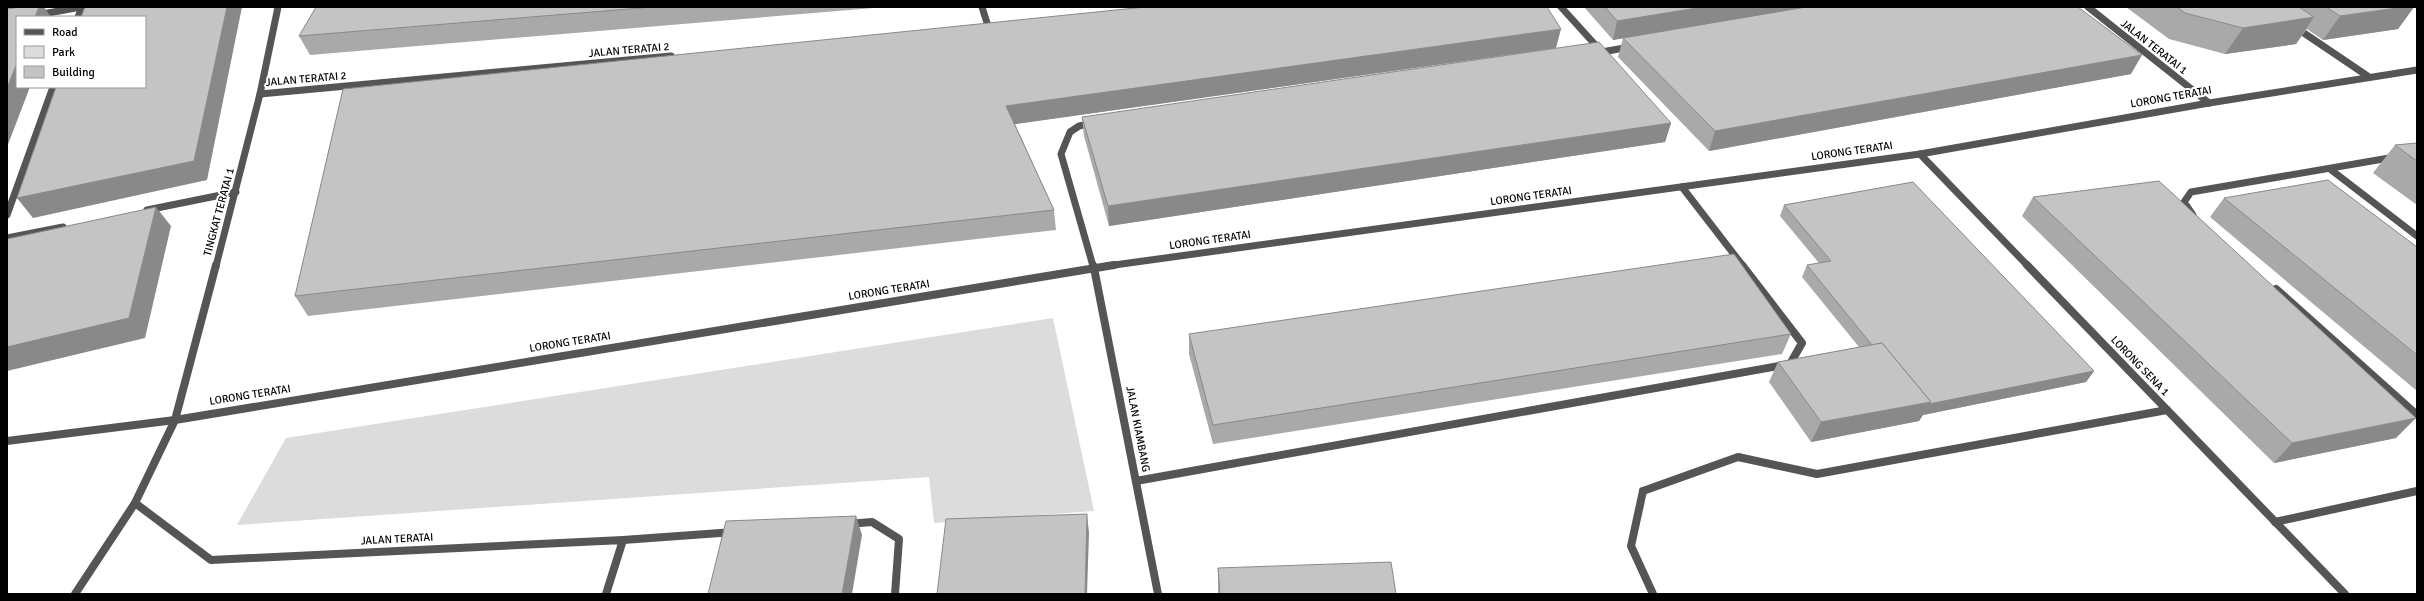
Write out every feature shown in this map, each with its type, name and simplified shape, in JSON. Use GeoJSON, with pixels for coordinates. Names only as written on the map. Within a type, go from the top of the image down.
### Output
{"type":"FeatureCollection","features":[{"type":"Feature","properties":{"kind":"street"},"geometry":{"type":"LineString","coordinates":[[32,16],[81,7]]}},
{"type":"Feature","properties":{"kind":"street","name":"TINGKAT TERATAI 1"},"geometry":{"type":"LineString","coordinates":[[175,420],[236,192],[260,94],[278,7]]}},
{"type":"Feature","properties":{"kind":"street"},"geometry":{"type":"LineString","coordinates":[[982,7],[988,26]]}},
{"type":"Feature","properties":{"kind":"street"},"geometry":{"type":"LineString","coordinates":[[1561,7],[1602,52]]}},
{"type":"Feature","properties":{"kind":"street","name":"JALAN TERATAI 1"},"geometry":{"type":"LineString","coordinates":[[2088,7],[2209,103]]}},
{"type":"Feature","properties":{"kind":"street"},"geometry":{"type":"LineString","coordinates":[[2286,20],[2369,77]]}},
{"type":"Feature","properties":{"kind":"street"},"geometry":{"type":"LineString","coordinates":[[980,27],[996,25]]}},
{"type":"Feature","properties":{"kind":"street"},"geometry":{"type":"LineString","coordinates":[[1586,55],[1640,46]]}},
{"type":"Feature","properties":{"kind":"street","name":"JALAN TERATAI 2"},"geometry":{"type":"LineString","coordinates":[[260,94],[680,55]]}},
{"type":"Feature","properties":{"kind":"street","name":"LORONG TERATAI"},"geometry":{"type":"LineString","coordinates":[[7,441],[175,420],[1094,268],[1920,154],[2209,103],[2417,70]]}},
{"type":"Feature","properties":{"kind":"street"},"geometry":{"type":"LineString","coordinates":[[7,215],[53,88]]}},
{"type":"Feature","properties":{"kind":"street","name":"JALAN KIAMBANG"},"geometry":{"type":"LineString","coordinates":[[1100,122],[1076,126],[1065,137],[1061,154],[1094,268],[1158,594]]}},
{"type":"Feature","properties":{"kind":"street","name":"LORONG SENA 1"},"geometry":{"type":"LineString","coordinates":[[1920,154],[2345,594]]}},
{"type":"Feature","properties":{"kind":"street"},"geometry":{"type":"LineString","coordinates":[[2198,220],[2184,202],[2191,192],[2402,156]]}},
{"type":"Feature","properties":{"kind":"street"},"geometry":{"type":"LineString","coordinates":[[2330,169],[2417,236]]}},
{"type":"Feature","properties":{"kind":"street"},"geometry":{"type":"LineString","coordinates":[[1136,481],[1790,364],[1802,343],[1682,187]]}},
{"type":"Feature","properties":{"kind":"street"},"geometry":{"type":"LineString","coordinates":[[137,212],[236,192]]}},
{"type":"Feature","properties":{"kind":"street"},"geometry":{"type":"LineString","coordinates":[[7,238],[68,226]]}},
{"type":"Feature","properties":{"kind":"street"},"geometry":{"type":"LineString","coordinates":[[2269,283],[2417,414]]}},
{"type":"Feature","properties":{"kind":"street"},"geometry":{"type":"LineString","coordinates":[[1653,594],[1631,546],[1643,491],[1738,457],[1817,474],[2167,410]]}},
{"type":"Feature","properties":{"kind":"street"},"geometry":{"type":"LineString","coordinates":[[75,594],[135,503],[175,420]]}},
{"type":"Feature","properties":{"kind":"street"},"geometry":{"type":"LineString","coordinates":[[2275,522],[2417,491]]}},
{"type":"Feature","properties":{"kind":"street","name":"JALAN TERATAI"},"geometry":{"type":"LineString","coordinates":[[135,503],[212,560],[623,540],[748,531]]}},
{"type":"Feature","properties":{"kind":"street"},"geometry":{"type":"LineString","coordinates":[[841,524],[872,522],[899,540],[895,594]]}},
{"type":"Feature","properties":{"kind":"street"},"geometry":{"type":"LineString","coordinates":[[606,594],[623,540]]}},
{"type":"Feature","properties":{"kind":"green space"},"geometry":{"type":"Polygon","coordinates":[[[1053,318],[1094,511],[934,523],[929,477],[237,525],[286,438],[1053,318]]]}},
{"type":"Feature","properties":{"kind":"building"},"geometry":{"type":"Polygon","coordinates":[[[19,7],[39,7],[35,16],[16,16],[16,66],[7,88],[7,9],[19,7]]]}},
{"type":"Feature","properties":{"kind":"building"},"geometry":{"type":"Polygon","coordinates":[[[85,7],[227,7],[194,161],[17,198],[56,88],[146,88],[146,16],[81,16],[85,7]]]}},
{"type":"Feature","properties":{"kind":"building"},"geometry":{"type":"Polygon","coordinates":[[[316,7],[653,7],[299,36],[316,7]]]}},
{"type":"Feature","properties":{"kind":"building"},"geometry":{"type":"Polygon","coordinates":[[[1145,7],[1547,7],[1561,29],[1006,106],[1054,210],[295,296],[343,89],[1145,7]]]}},
{"type":"Feature","properties":{"kind":"building"},"geometry":{"type":"Polygon","coordinates":[[[1605,7],[1703,7],[1617,21],[1605,7]]]}},
{"type":"Feature","properties":{"kind":"building"},"geometry":{"type":"Polygon","coordinates":[[[1806,7],[2078,7],[2142,55],[1715,131],[1623,38],[1806,7]]]}},
{"type":"Feature","properties":{"kind":"building"},"geometry":{"type":"Polygon","coordinates":[[[2177,7],[2299,7],[2314,17],[2243,28],[2185,13],[2177,7]]]}},
{"type":"Feature","properties":{"kind":"building"},"geometry":{"type":"Polygon","coordinates":[[[2326,7],[2404,7],[2340,16],[2326,7]]]}},
{"type":"Feature","properties":{"kind":"building"},"geometry":{"type":"Polygon","coordinates":[[[1599,42],[1671,123],[1108,206],[1082,117],[1599,42]]]}},
{"type":"Feature","properties":{"kind":"building"},"geometry":{"type":"Polygon","coordinates":[[[2417,143],[2417,161],[2395,145],[2417,143]]]}},
{"type":"Feature","properties":{"kind":"building"},"geometry":{"type":"Polygon","coordinates":[[[2328,180],[2417,247],[2417,355],[2224,198],[2328,180]]]}},
{"type":"Feature","properties":{"kind":"building"},"geometry":{"type":"Polygon","coordinates":[[[2159,181],[2416,418],[2292,443],[2033,197],[2159,181]]]}},
{"type":"Feature","properties":{"kind":"building"},"geometry":{"type":"Polygon","coordinates":[[[1913,182],[2094,371],[1929,404],[1931,402],[1882,343],[1872,345],[1807,265],[1831,261],[1784,205],[1913,182]]]}},
{"type":"Feature","properties":{"kind":"building"},"geometry":{"type":"Polygon","coordinates":[[[156,207],[129,318],[7,347],[7,239],[156,207]]]}},
{"type":"Feature","properties":{"kind":"building"},"geometry":{"type":"Polygon","coordinates":[[[1734,254],[1791,334],[1213,425],[1189,334],[1734,254]]]}},
{"type":"Feature","properties":{"kind":"building"},"geometry":{"type":"Polygon","coordinates":[[[1882,343],[1931,402],[1821,422],[1778,362],[1882,343]]]}},
{"type":"Feature","properties":{"kind":"building"},"geometry":{"type":"Polygon","coordinates":[[[1087,514],[1085,594],[937,594],[946,519],[1087,514]]]}},
{"type":"Feature","properties":{"kind":"building"},"geometry":{"type":"Polygon","coordinates":[[[856,516],[842,594],[708,594],[726,521],[856,516]]]}},
{"type":"Feature","properties":{"kind":"building"},"geometry":{"type":"Polygon","coordinates":[[[1391,562],[1396,594],[1220,594],[1218,568],[1391,562]]]}}]}
